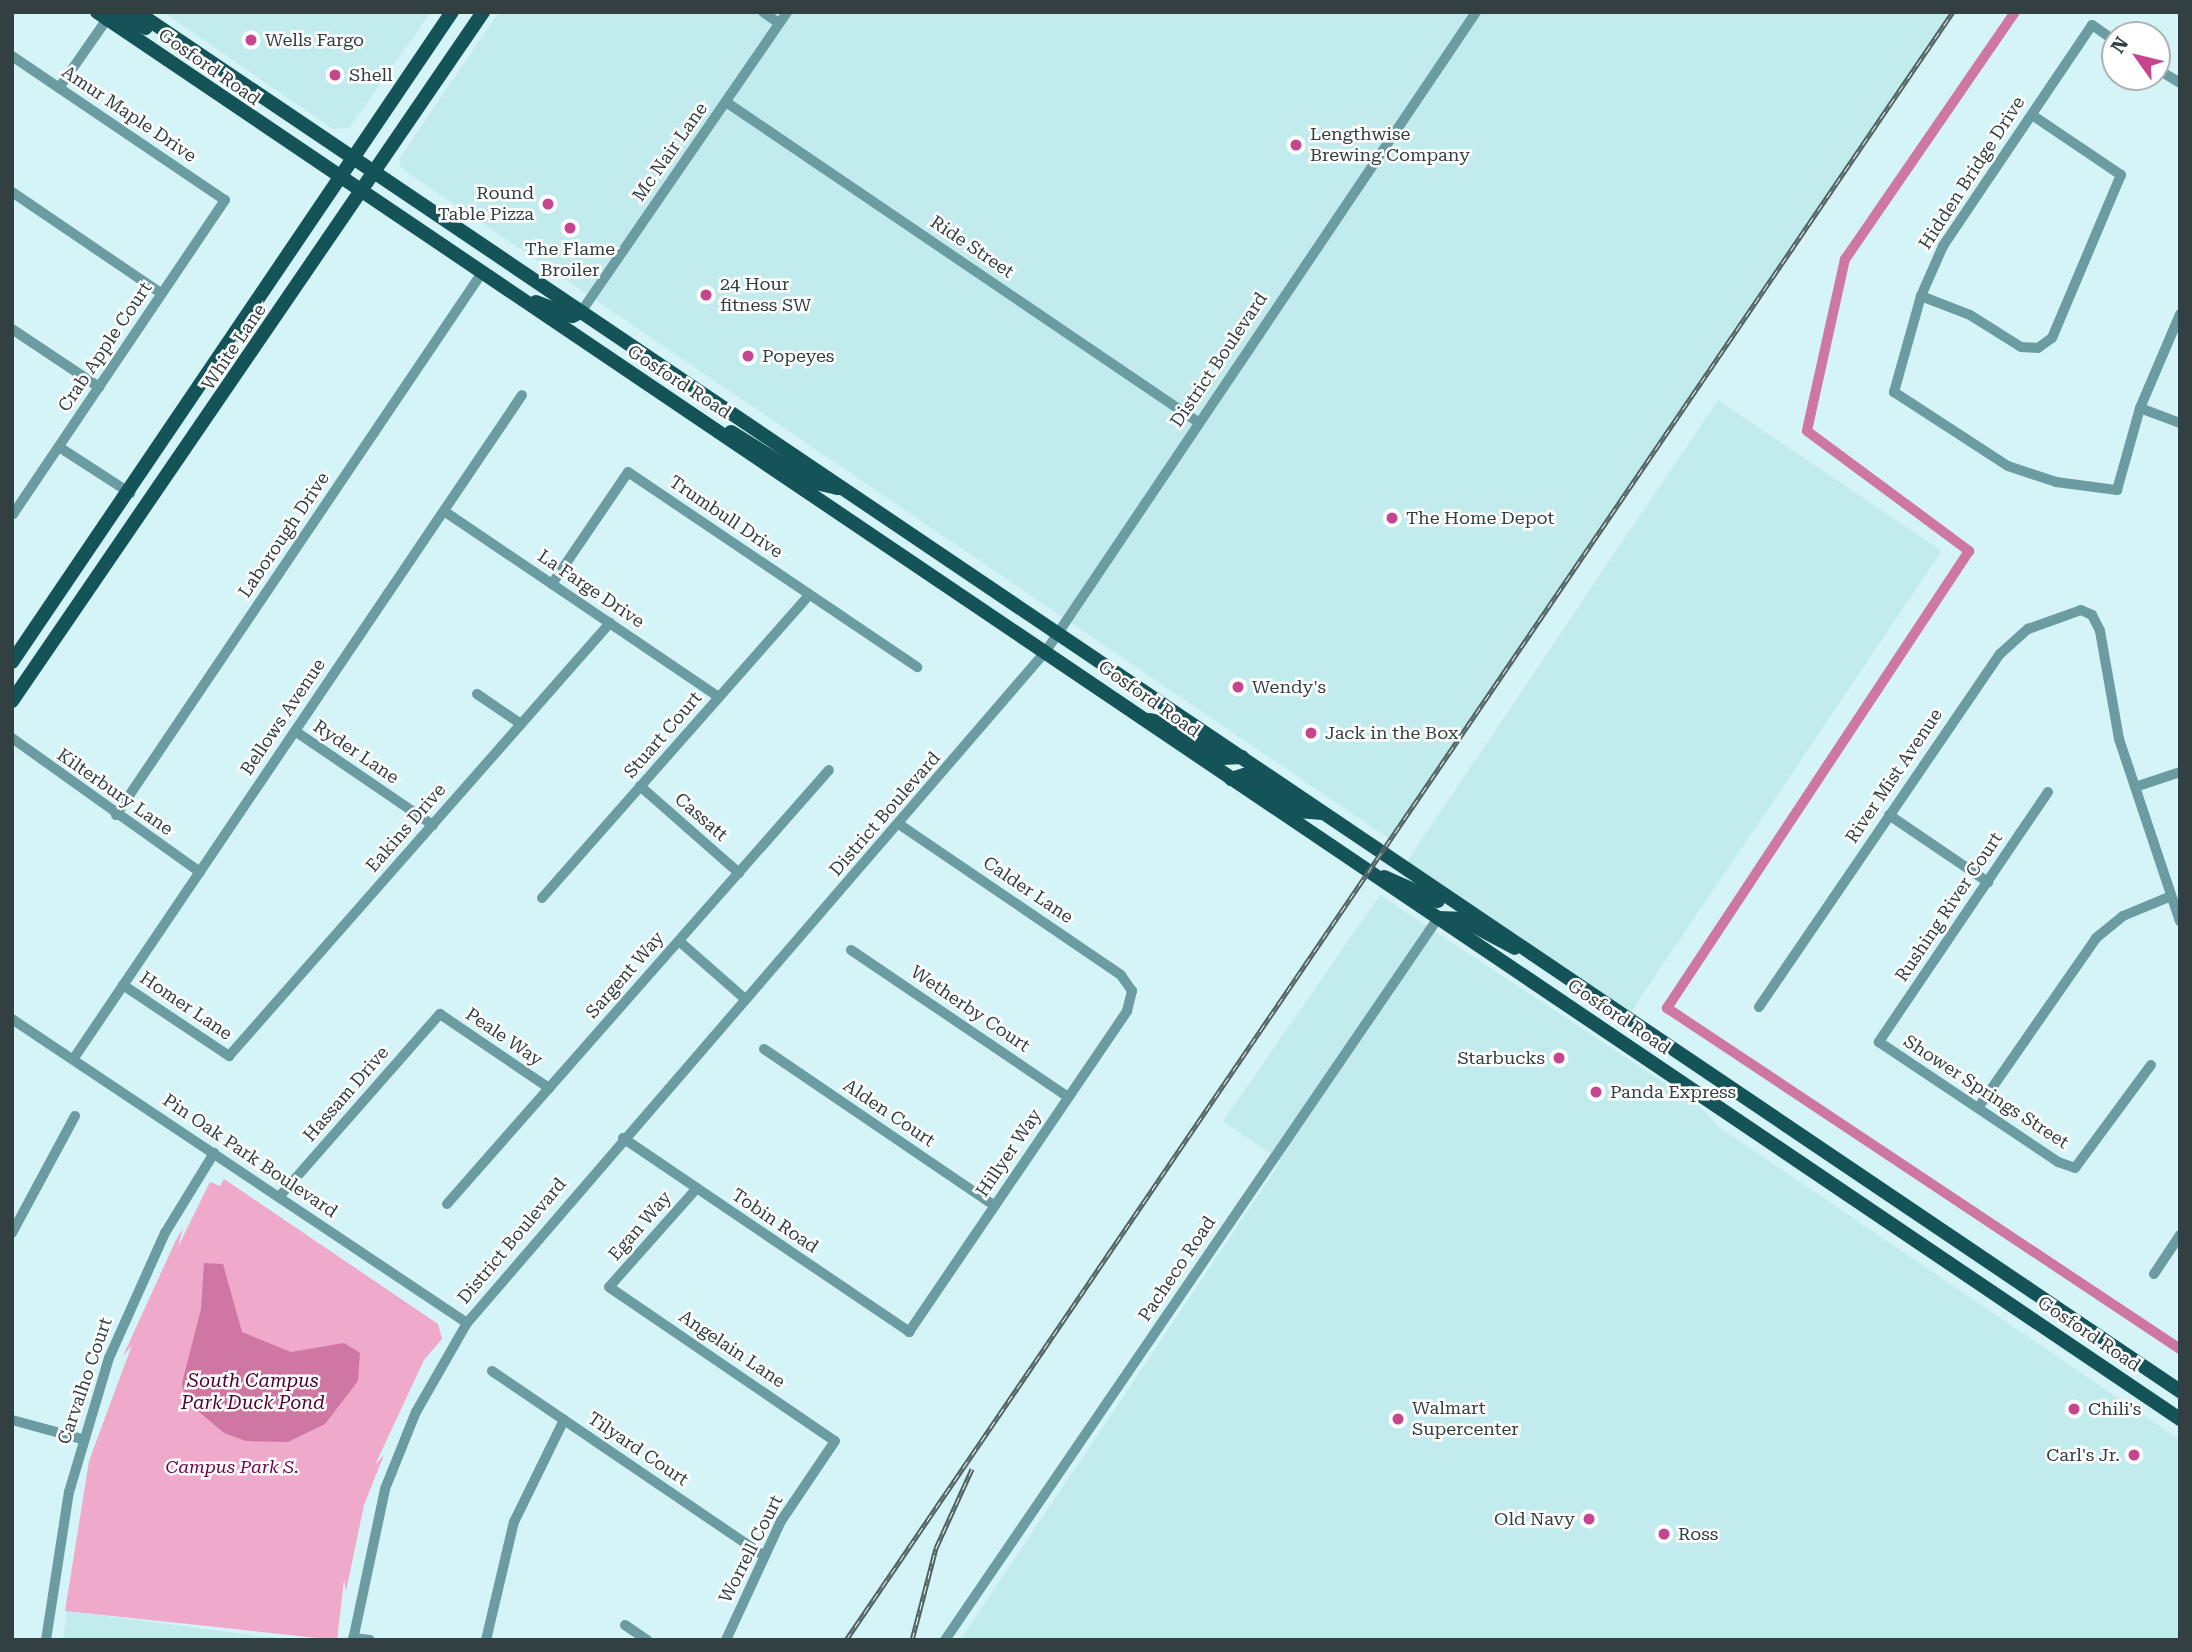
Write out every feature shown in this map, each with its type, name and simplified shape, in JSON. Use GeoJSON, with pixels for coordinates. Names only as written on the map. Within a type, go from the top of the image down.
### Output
{"type":"FeatureCollection","features":[{"type":"Feature","properties":{"kind":"main road","name":"Gosford Road"},"geometry":{"type":"LineString","coordinates":[[137,12],[2180,1391]]}},
{"type":"Feature","properties":{"kind":"main road","name":"White Lane"},"geometry":{"type":"LineString","coordinates":[[12,662],[130,493],[351,158],[452,12]]}},
{"type":"Feature","properties":{"kind":"main road","name":"White Lane"},"geometry":{"type":"LineString","coordinates":[[12,701],[483,12]]}},
{"type":"Feature","properties":{"kind":"main road"},"geometry":{"type":"LineString","coordinates":[[102,16],[118,14],[207,58]]}},
{"type":"Feature","properties":{"kind":"main road","name":"Gosford Road"},"geometry":{"type":"LineString","coordinates":[[102,16],[337,180],[1046,651],[1231,779],[2180,1419]]}},
{"type":"Feature","properties":{"kind":"main road"},"geometry":{"type":"LineString","coordinates":[[487,278],[560,313],[581,312]]}},
{"type":"Feature","properties":{"kind":"main road"},"geometry":{"type":"LineString","coordinates":[[706,423],[748,438],[826,489],[841,488]]}},
{"type":"Feature","properties":{"kind":"main road"},"geometry":{"type":"LineString","coordinates":[[1142,718],[1170,724],[1222,758],[1242,757]]}},
{"type":"Feature","properties":{"kind":"main road"},"geometry":{"type":"LineString","coordinates":[[1231,779],[1244,775],[1299,811],[1323,813]]}},
{"type":"Feature","properties":{"kind":"main road"},"geometry":{"type":"LineString","coordinates":[[1376,876],[1455,902]]}},
{"type":"Feature","properties":{"kind":"main road"},"geometry":{"type":"LineString","coordinates":[[1438,918],[1461,919],[1498,944],[1527,951]]}},
{"type":"Feature","properties":{"kind":"street"},"geometry":{"type":"LineString","coordinates":[[763,12],[779,23]]}},
{"type":"Feature","properties":{"kind":"street","name":"Mc Nair Lane"},"geometry":{"type":"LineString","coordinates":[[581,312],[787,12]]}},
{"type":"Feature","properties":{"kind":"street","name":"District Boulevard"},"geometry":{"type":"LineString","coordinates":[[353,1639],[389,1478],[421,1402],[467,1323],[622,1138],[899,824],[1046,651],[1476,12]]}},
{"type":"Feature","properties":{"kind":"street"},"geometry":{"type":"LineString","coordinates":[[59,88],[102,16]]}},
{"type":"Feature","properties":{"kind":"street","name":"Hidden Bridge Drive"},"geometry":{"type":"LineString","coordinates":[[2101,31],[2092,25],[1943,246],[1921,296],[1894,392],[2008,466],[2056,482],[2117,490],[2140,408]]}},
{"type":"Feature","properties":{"kind":"street","name":"Amur Maple Drive"},"geometry":{"type":"LineString","coordinates":[[12,56],[225,200]]}},
{"type":"Feature","properties":{"kind":"street","name":"Ride Street"},"geometry":{"type":"LineString","coordinates":[[726,102],[1198,422]]}},
{"type":"Feature","properties":{"kind":"street"},"geometry":{"type":"LineString","coordinates":[[1921,296],[1970,315],[2021,347],[2038,348],[2052,338],[2121,175],[2032,115]]}},
{"type":"Feature","properties":{"kind":"street"},"geometry":{"type":"LineString","coordinates":[[12,192],[162,294]]}},
{"type":"Feature","properties":{"kind":"street","name":"Crab Apple Court"},"geometry":{"type":"LineString","coordinates":[[13,514],[225,200]]}},
{"type":"Feature","properties":{"kind":"street","name":"Laborough Drive"},"geometry":{"type":"LineString","coordinates":[[116,815],[487,278]]}},
{"type":"Feature","properties":{"kind":"street"},"geometry":{"type":"LineString","coordinates":[[2180,314],[2140,408],[2180,423]]}},
{"type":"Feature","properties":{"kind":"street"},"geometry":{"type":"LineString","coordinates":[[12,329],[99,387]]}},
{"type":"Feature","properties":{"kind":"street","name":"Bellows Avenue"},"geometry":{"type":"LineString","coordinates":[[74,1058],[522,396]]}},
{"type":"Feature","properties":{"kind":"street"},"geometry":{"type":"LineString","coordinates":[[59,447],[130,493]]}},
{"type":"Feature","properties":{"kind":"street","name":"Trumbull Drive"},"geometry":{"type":"LineString","coordinates":[[552,584],[628,472],[917,667]]}},
{"type":"Feature","properties":{"kind":"street","name":"La Farge Drive"},"geometry":{"type":"LineString","coordinates":[[444,511],[719,697]]}},
{"type":"Feature","properties":{"kind":"street","name":"Stuart Court"},"geometry":{"type":"LineString","coordinates":[[542,898],[810,594]]}},
{"type":"Feature","properties":{"kind":"street","name":"River Mist Avenue"},"geometry":{"type":"LineString","coordinates":[[1759,1007],[2000,654],[2045,621],[2081,610],[2092,615],[2134,788]]}},
{"type":"Feature","properties":{"kind":"street","name":"Eakins Drive"},"geometry":{"type":"LineString","coordinates":[[229,1056],[610,623]]}},
{"type":"Feature","properties":{"kind":"street"},"geometry":{"type":"LineString","coordinates":[[477,694],[521,724]]}},
{"type":"Feature","properties":{"kind":"street","name":"Ryder Lane"},"geometry":{"type":"LineString","coordinates":[[295,731],[433,824]]}},
{"type":"Feature","properties":{"kind":"street","name":"Kilterbury Lane"},"geometry":{"type":"LineString","coordinates":[[12,738],[116,815],[200,872]]}},
{"type":"Feature","properties":{"kind":"street","name":"Sargent Way"},"geometry":{"type":"LineString","coordinates":[[447,1204],[830,770]]}},
{"type":"Feature","properties":{"kind":"street"},"geometry":{"type":"LineString","coordinates":[[2180,772],[2134,788],[2180,921]]}},
{"type":"Feature","properties":{"kind":"street","name":"Cassatt"},"geometry":{"type":"LineString","coordinates":[[640,786],[739,873]]}},
{"type":"Feature","properties":{"kind":"street","name":"Rushing River Court"},"geometry":{"type":"LineString","coordinates":[[1879,1042],[2048,792]]}},
{"type":"Feature","properties":{"kind":"street"},"geometry":{"type":"LineString","coordinates":[[1889,815],[1988,882]]}},
{"type":"Feature","properties":{"kind":"street","name":"Calder Lane"},"geometry":{"type":"LineString","coordinates":[[899,824],[1121,975],[1132,991]]}},
{"type":"Feature","properties":{"kind":"street"},"geometry":{"type":"LineString","coordinates":[[1978,1108],[2096,938],[2123,916],[2171,896]]}},
{"type":"Feature","properties":{"kind":"street","name":"Pacheco Road"},"geometry":{"type":"LineString","coordinates":[[945,1640],[1438,918]]}},
{"type":"Feature","properties":{"kind":"street"},"geometry":{"type":"LineString","coordinates":[[679,941],[745,999]]}},
{"type":"Feature","properties":{"kind":"street","name":"Wetherby Court"},"geometry":{"type":"LineString","coordinates":[[851,950],[1068,1097]]}},
{"type":"Feature","properties":{"kind":"street","name":"Homer Lane"},"geometry":{"type":"LineString","coordinates":[[123,985],[229,1056]]}},
{"type":"Feature","properties":{"kind":"street","name":"Hillyer Way"},"geometry":{"type":"LineString","coordinates":[[909,1332],[1127,1011],[1132,991]]}},
{"type":"Feature","properties":{"kind":"street","name":"Peale Way"},"geometry":{"type":"LineString","coordinates":[[440,1014],[549,1088]]}},
{"type":"Feature","properties":{"kind":"street","name":"Hassam Drive"},"geometry":{"type":"LineString","coordinates":[[279,1197],[440,1014]]}},
{"type":"Feature","properties":{"kind":"street","name":"Pin Oak Park Boulevard"},"geometry":{"type":"LineString","coordinates":[[12,1019],[467,1323]]}},
{"type":"Feature","properties":{"kind":"street","name":"Shower Springs Street"},"geometry":{"type":"LineString","coordinates":[[1879,1042],[2075,1168],[2151,1065]]}},
{"type":"Feature","properties":{"kind":"street","name":"Alden Court"},"geometry":{"type":"LineString","coordinates":[[764,1049],[995,1206]]}},
{"type":"Feature","properties":{"kind":"street"},"geometry":{"type":"LineString","coordinates":[[12,1233],[75,1116]]}},
{"type":"Feature","properties":{"kind":"street","name":"Tobin Road"},"geometry":{"type":"LineString","coordinates":[[622,1138],[909,1332]]}},
{"type":"Feature","properties":{"kind":"street","name":"Carvalho Court"},"geometry":{"type":"LineString","coordinates":[[46,1640],[82,1439],[142,1279],[214,1153]]}},
{"type":"Feature","properties":{"kind":"street","name":"Egan Way"},"geometry":{"type":"LineString","coordinates":[[609,1287],[696,1188]]}},
{"type":"Feature","properties":{"kind":"street"},"geometry":{"type":"LineString","coordinates":[[2154,1273],[2180,1235]]}},
{"type":"Feature","properties":{"kind":"street","name":"Angelain Lane"},"geometry":{"type":"LineString","coordinates":[[609,1287],[835,1441]]}},
{"type":"Feature","properties":{"kind":"street","name":"Tilyard Court"},"geometry":{"type":"LineString","coordinates":[[492,1371],[764,1556]]}},
{"type":"Feature","properties":{"kind":"street"},"geometry":{"type":"LineString","coordinates":[[12,1420],[82,1439]]}},
{"type":"Feature","properties":{"kind":"street"},"geometry":{"type":"LineString","coordinates":[[486,1640],[514,1522],[564,1420]]}},
{"type":"Feature","properties":{"kind":"street","name":"Worrell Court"},"geometry":{"type":"LineString","coordinates":[[726,1640],[764,1556],[835,1441]]}},
{"type":"Feature","properties":{"kind":"street"},"geometry":{"type":"LineString","coordinates":[[625,1625],[647,1640]]}},
{"type":"Feature","properties":{"kind":"street"},"geometry":{"type":"LineString","coordinates":[[353,1639],[370,1640]]}},
{"type":"Feature","properties":{"kind":"shaded area"},"geometry":{"type":"Polygon","coordinates":[[[163,12],[431,12],[349,128],[333,129],[163,12]]]}},
{"type":"Feature","properties":{"kind":"shaded area"},"geometry":{"type":"Polygon","coordinates":[[[499,12],[1953,12],[1391,840],[401,168],[399,159],[499,12]]]}},
{"type":"Feature","properties":{"kind":"shaded area"},"geometry":{"type":"Polygon","coordinates":[[[1718,400],[1942,551],[1629,1014],[1405,863],[1718,400]]]}},
{"type":"Feature","properties":{"kind":"shaded area"},"geometry":{"type":"Polygon","coordinates":[[[1380,895],[1698,1105],[1719,1127],[2180,1440],[2180,1640],[960,1640],[1281,1161],[1223,1121],[1380,895]]]}},
{"type":"Feature","properties":{"kind":"shaded area"},"geometry":{"type":"Polygon","coordinates":[[[67,1611],[291,1640],[63,1640],[67,1611]]]}},
{"type":"Feature","properties":{"kind":"green space","name":"Campus Park S."},"geometry":{"type":"Polygon","coordinates":[[[224,1179],[438,1324],[442,1339],[424,1360],[375,1465],[384,1455],[364,1505],[346,1591],[344,1580],[337,1640],[65,1611],[89,1461],[132,1345],[123,1356],[175,1242],[183,1228],[178,1247],[210,1182],[220,1186],[224,1179]]]}},
{"type":"Feature","properties":{"kind":"water","name":"South Campus Park Duck Pond"},"geometry":{"type":"Polygon","coordinates":[[[204,1263],[223,1264],[242,1332],[291,1352],[344,1343],[360,1353],[358,1381],[325,1424],[288,1442],[246,1441],[224,1433],[186,1401],[182,1383],[201,1309],[204,1263]]]}},
{"type":"Feature","properties":{"kind":"waterway"},"geometry":{"type":"LineString","coordinates":[[2015,12],[1845,259],[1807,431],[1969,551],[1667,1008],[2180,1349]]}},
{"type":"Feature","properties":{"kind":"railway"},"geometry":{"type":"LineString","coordinates":[[846,1640],[1953,12]]}},
{"type":"Feature","properties":{"kind":"railway"},"geometry":{"type":"LineString","coordinates":[[912,1640],[936,1548],[972,1469]]}},
{"type":"Feature","properties":{"kind":"place","name":"Wells Fargo"},"geometry":{"type":"Point","coordinates":[251,40]}},
{"type":"Feature","properties":{"kind":"place","name":"Shell"},"geometry":{"type":"Point","coordinates":[335,75]}},
{"type":"Feature","properties":{"kind":"place","name":"Lengthwise Brewing Company"},"geometry":{"type":"Point","coordinates":[1296,145]}},
{"type":"Feature","properties":{"kind":"place","name":"Round Table Pizza"},"geometry":{"type":"Point","coordinates":[548,204]}},
{"type":"Feature","properties":{"kind":"place","name":"The Flame Broiler"},"geometry":{"type":"Point","coordinates":[570,228]}},
{"type":"Feature","properties":{"kind":"place","name":"24 Hour fitness SW"},"geometry":{"type":"Point","coordinates":[706,295]}},
{"type":"Feature","properties":{"kind":"place","name":"Popeyes"},"geometry":{"type":"Point","coordinates":[748,356]}},
{"type":"Feature","properties":{"kind":"place","name":"The Home Depot"},"geometry":{"type":"Point","coordinates":[1392,518]}},
{"type":"Feature","properties":{"kind":"place","name":"Wendy's"},"geometry":{"type":"Point","coordinates":[1238,687]}},
{"type":"Feature","properties":{"kind":"place","name":"Jack in the Box"},"geometry":{"type":"Point","coordinates":[1311,733]}},
{"type":"Feature","properties":{"kind":"place","name":"Starbucks"},"geometry":{"type":"Point","coordinates":[1559,1058]}},
{"type":"Feature","properties":{"kind":"place","name":"Panda Express"},"geometry":{"type":"Point","coordinates":[1596,1092]}},
{"type":"Feature","properties":{"kind":"place","name":"Chili's"},"geometry":{"type":"Point","coordinates":[2074,1409]}},
{"type":"Feature","properties":{"kind":"place","name":"Walmart Supercenter"},"geometry":{"type":"Point","coordinates":[1398,1419]}},
{"type":"Feature","properties":{"kind":"place","name":"Carl's Jr."},"geometry":{"type":"Point","coordinates":[2134,1455]}},
{"type":"Feature","properties":{"kind":"place","name":"Old Navy"},"geometry":{"type":"Point","coordinates":[1589,1519]}},
{"type":"Feature","properties":{"kind":"place","name":"Ross"},"geometry":{"type":"Point","coordinates":[1664,1534]}}]}
